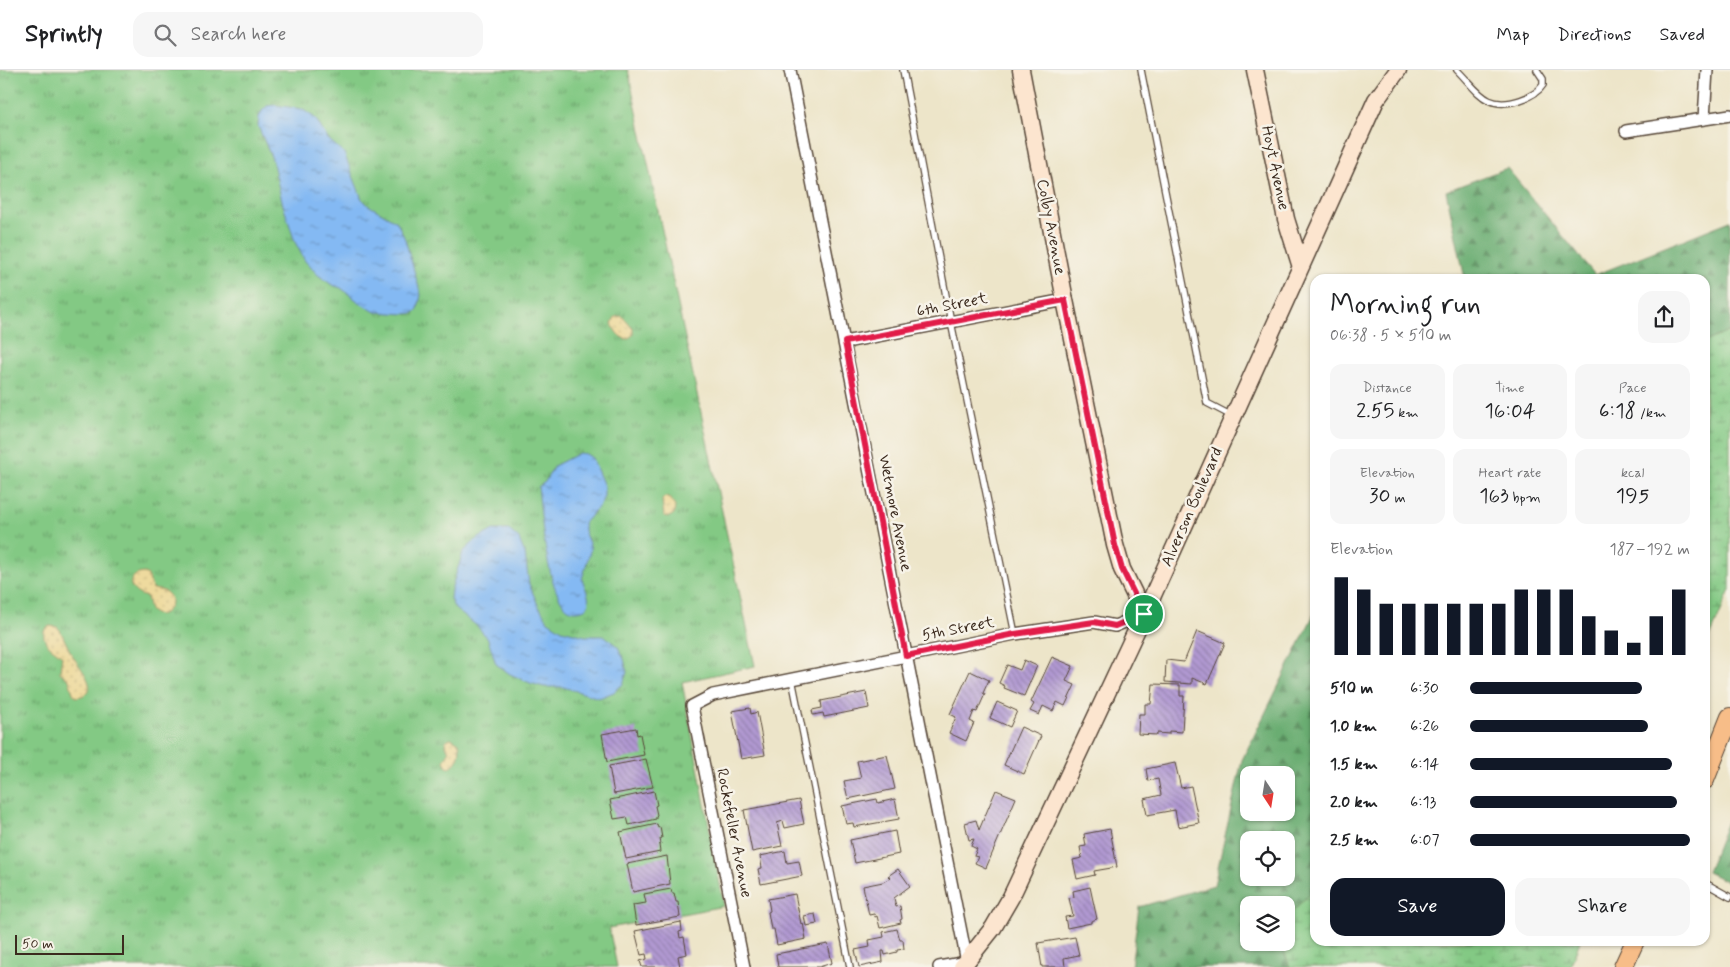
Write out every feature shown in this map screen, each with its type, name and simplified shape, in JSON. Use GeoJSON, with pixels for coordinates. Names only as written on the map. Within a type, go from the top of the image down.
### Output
{"type":"FeatureCollection","features":[{"type":"Feature","properties":{"kind":"main road","name":"Colby Avenue"},"geometry":{"type":"LineString","coordinates":[[1021,70],[1115,545],[1122,569],[1144,614]]}},
{"type":"Feature","properties":{"kind":"main road","name":"Hoyt Avenue"},"geometry":{"type":"LineString","coordinates":[[1255,70],[1286,219],[1300,264]]}},
{"type":"Feature","properties":{"kind":"main road","name":"Alverson Boulevard"},"geometry":{"type":"LineString","coordinates":[[965,964],[993,928],[1011,897],[1144,614],[1300,264],[1376,100],[1398,70]]}},
{"type":"Feature","properties":{"kind":"main road"},"geometry":{"type":"LineString","coordinates":[[1710,767],[1730,717]]}},
{"type":"Feature","properties":{"kind":"main road"},"geometry":{"type":"LineString","coordinates":[[1622,967],[1632,946]]}},
{"type":"Feature","properties":{"kind":"street","name":"Wetmore Avenue"},"geometry":{"type":"LineString","coordinates":[[790,70],[845,342],[965,964]]}},
{"type":"Feature","properties":{"kind":"street"},"geometry":{"type":"LineString","coordinates":[[1704,119],[1708,70]]}},
{"type":"Feature","properties":{"kind":"street"},"geometry":{"type":"LineString","coordinates":[[1626,131],[1730,115]]}},
{"type":"Feature","properties":{"kind":"street","name":"6th Street"},"geometry":{"type":"LineString","coordinates":[[845,342],[1065,300]]}},
{"type":"Feature","properties":{"kind":"street","name":"5th Street"},"geometry":{"type":"LineString","coordinates":[[692,706],[713,695],[1015,634],[1094,622],[1115,626],[1144,614]]}},
{"type":"Feature","properties":{"kind":"street","name":"Rockefeller Avenue"},"geometry":{"type":"LineString","coordinates":[[692,706],[744,967]]}},
{"type":"Feature","properties":{"kind":"street"},"geometry":{"type":"LineString","coordinates":[[939,967],[965,964]]}},
{"type":"Feature","properties":{"kind":"lane"},"geometry":{"type":"LineString","coordinates":[[903,70],[951,322],[1015,634]]}},
{"type":"Feature","properties":{"kind":"lane"},"geometry":{"type":"LineString","coordinates":[[1141,70],[1207,403],[1232,416]]}},
{"type":"Feature","properties":{"kind":"lane"},"geometry":{"type":"LineString","coordinates":[[1457,70],[1488,101],[1497,104],[1508,104],[1528,97],[1540,90],[1543,85],[1543,79],[1537,70]]}},
{"type":"Feature","properties":{"kind":"lane"},"geometry":{"type":"LineString","coordinates":[[792,679],[850,967]]}},
{"type":"Feature","properties":{"kind":"lane"},"geometry":{"type":"LineString","coordinates":[[1710,886],[1730,897]]}},
{"type":"Feature","properties":{"kind":"green space"},"geometry":{"type":"Polygon","coordinates":[[[0,70],[628,70],[755,666],[682,682],[724,906],[609,928],[617,967],[0,967],[0,70]]]}},
{"type":"Feature","properties":{"kind":"green space"},"geometry":{"type":"Polygon","coordinates":[[[1507,168],[1594,274],[1464,274],[1446,191],[1507,168]]]}},
{"type":"Feature","properties":{"kind":"green space"},"geometry":{"type":"Polygon","coordinates":[[[1730,221],[1730,331],[1710,340],[1710,274],[1598,274],[1730,221]]]}},
{"type":"Feature","properties":{"kind":"green space"},"geometry":{"type":"Polygon","coordinates":[[[1730,331],[1730,590],[1710,637],[1710,340],[1730,331]]]}},
{"type":"Feature","properties":{"kind":"green space"},"geometry":{"type":"Polygon","coordinates":[[[1310,622],[1310,893],[1295,909],[1295,896],[1240,896],[1240,951],[1284,951],[1290,967],[1131,967],[1139,907],[1214,885],[1240,769],[1240,821],[1295,821],[1295,766],[1241,766],[1310,622]]]}},
{"type":"Feature","properties":{"kind":"green space"},"geometry":{"type":"Polygon","coordinates":[[[1730,814],[1730,883],[1710,873],[1710,864],[1730,814]]]}},
{"type":"Feature","properties":{"kind":"green space"},"geometry":{"type":"Polygon","coordinates":[[[1310,893],[1310,946],[1578,946],[1570,967],[1290,967],[1284,951],[1295,951],[1295,909],[1310,893]]]}},
{"type":"Feature","properties":{"kind":"sand"},"geometry":{"type":"Polygon","coordinates":[[[622,316],[633,329],[633,335],[627,339],[617,333],[612,323],[615,317],[622,316]]]}},
{"type":"Feature","properties":{"kind":"sand"},"geometry":{"type":"Polygon","coordinates":[[[665,497],[671,499],[675,507],[674,514],[669,517],[664,516],[662,500],[665,497]]]}},
{"type":"Feature","properties":{"kind":"sand"},"geometry":{"type":"Polygon","coordinates":[[[144,573],[148,575],[152,588],[162,590],[170,597],[170,606],[159,615],[154,614],[150,610],[147,597],[132,588],[131,580],[133,577],[144,573]]]}},
{"type":"Feature","properties":{"kind":"sand"},"geometry":{"type":"Polygon","coordinates":[[[50,626],[57,627],[60,630],[72,655],[88,679],[89,691],[84,695],[76,697],[69,680],[60,672],[62,656],[49,646],[44,636],[44,631],[50,626]]]}},
{"type":"Feature","properties":{"kind":"sand"},"geometry":{"type":"Polygon","coordinates":[[[451,738],[459,743],[460,750],[457,760],[450,767],[444,761],[449,752],[445,743],[446,740],[451,738]]]}},
{"type":"Feature","properties":{"kind":"water"},"geometry":{"type":"Polygon","coordinates":[[[275,105],[302,109],[315,118],[328,139],[344,153],[362,199],[368,205],[397,222],[405,239],[421,295],[418,309],[414,313],[375,312],[341,288],[332,285],[318,275],[305,261],[295,242],[283,205],[272,159],[258,126],[262,111],[267,106],[275,105]]]}},
{"type":"Feature","properties":{"kind":"water"},"geometry":{"type":"Polygon","coordinates":[[[579,453],[586,454],[592,458],[604,486],[604,496],[601,504],[584,523],[584,531],[591,548],[582,579],[589,600],[586,608],[575,611],[565,607],[552,578],[547,557],[538,487],[545,482],[554,466],[579,453]]]}},
{"type":"Feature","properties":{"kind":"water"},"geometry":{"type":"Polygon","coordinates":[[[493,530],[509,530],[519,539],[525,554],[529,584],[538,605],[548,621],[562,630],[585,636],[605,636],[618,647],[624,659],[627,672],[623,684],[614,692],[599,698],[563,687],[544,687],[510,674],[496,664],[488,639],[477,626],[455,609],[450,599],[463,552],[477,539],[493,530]]]}},
{"type":"Feature","properties":{"kind":"building"},"geometry":{"type":"Polygon","coordinates":[[[1197,631],[1225,643],[1207,684],[1192,678],[1192,684],[1165,682],[1166,660],[1184,662],[1197,631]]]}},
{"type":"Feature","properties":{"kind":"building"},"geometry":{"type":"Polygon","coordinates":[[[1052,657],[1073,666],[1066,681],[1075,685],[1065,706],[1057,702],[1053,711],[1043,706],[1039,715],[1030,711],[1034,704],[1031,702],[1052,657]]]}},
{"type":"Feature","properties":{"kind":"building"},"geometry":{"type":"Polygon","coordinates":[[[1024,660],[1037,666],[1024,696],[1004,688],[1005,686],[999,683],[1007,665],[1020,670],[1024,660]]]}},
{"type":"Feature","properties":{"kind":"building"},"geometry":{"type":"Polygon","coordinates":[[[970,671],[989,680],[977,712],[974,711],[970,721],[974,723],[966,741],[949,733],[956,717],[950,714],[970,671]]]}},
{"type":"Feature","properties":{"kind":"building"},"geometry":{"type":"Polygon","coordinates":[[[1153,684],[1180,685],[1180,696],[1184,696],[1182,732],[1169,731],[1169,734],[1157,733],[1157,735],[1138,734],[1139,714],[1145,714],[1145,704],[1151,704],[1153,684]]]}},
{"type":"Feature","properties":{"kind":"building"},"geometry":{"type":"Polygon","coordinates":[[[866,692],[869,708],[824,717],[823,713],[813,715],[812,710],[822,708],[821,701],[866,692]]]}},
{"type":"Feature","properties":{"kind":"building"},"geometry":{"type":"Polygon","coordinates":[[[997,702],[1017,711],[1010,727],[990,718],[997,702]]]}},
{"type":"Feature","properties":{"kind":"building"},"geometry":{"type":"Polygon","coordinates":[[[750,708],[751,714],[757,712],[765,755],[741,759],[732,711],[750,708]]]}},
{"type":"Feature","properties":{"kind":"building"},"geometry":{"type":"Polygon","coordinates":[[[1021,727],[1041,736],[1024,774],[1004,765],[1021,727]]]}},
{"type":"Feature","properties":{"kind":"building"},"geometry":{"type":"Polygon","coordinates":[[[636,728],[637,735],[640,734],[644,755],[607,762],[602,734],[636,728]]]}},
{"type":"Feature","properties":{"kind":"building"},"geometry":{"type":"Polygon","coordinates":[[[887,755],[895,789],[848,799],[844,781],[861,778],[857,761],[887,755]]]}},
{"type":"Feature","properties":{"kind":"building"},"geometry":{"type":"Polygon","coordinates":[[[646,759],[653,787],[614,794],[609,766],[646,759]]]}},
{"type":"Feature","properties":{"kind":"building"},"geometry":{"type":"Polygon","coordinates":[[[1175,763],[1181,788],[1191,786],[1199,823],[1178,827],[1175,810],[1147,815],[1144,799],[1161,795],[1158,779],[1148,781],[1146,769],[1175,763]]]}},
{"type":"Feature","properties":{"kind":"building"},"geometry":{"type":"Polygon","coordinates":[[[996,790],[1016,798],[986,868],[975,863],[978,857],[974,856],[977,849],[971,846],[974,839],[969,840],[965,823],[976,820],[979,830],[996,790]]]}},
{"type":"Feature","properties":{"kind":"building"},"geometry":{"type":"Polygon","coordinates":[[[654,791],[657,805],[655,806],[656,819],[629,825],[627,817],[614,819],[610,800],[654,791]]]}},
{"type":"Feature","properties":{"kind":"building"},"geometry":{"type":"Polygon","coordinates":[[[877,799],[878,803],[895,799],[899,819],[854,827],[853,823],[846,824],[842,806],[877,799]]]}},
{"type":"Feature","properties":{"kind":"building"},"geometry":{"type":"Polygon","coordinates":[[[799,800],[804,824],[785,828],[783,821],[777,823],[782,846],[752,852],[744,810],[799,800]]]}},
{"type":"Feature","properties":{"kind":"building"},"geometry":{"type":"Polygon","coordinates":[[[657,824],[658,828],[660,827],[662,838],[659,845],[660,852],[626,859],[620,832],[657,824]]]}},
{"type":"Feature","properties":{"kind":"building"},"geometry":{"type":"Polygon","coordinates":[[[1110,829],[1117,867],[1094,871],[1095,875],[1077,879],[1073,860],[1082,858],[1080,847],[1086,846],[1084,834],[1110,829]]]}},
{"type":"Feature","properties":{"kind":"building"},"geometry":{"type":"Polygon","coordinates":[[[895,831],[899,854],[855,863],[850,840],[895,831]]]}},
{"type":"Feature","properties":{"kind":"building"},"geometry":{"type":"Polygon","coordinates":[[[785,851],[787,863],[799,861],[802,876],[761,884],[758,869],[762,868],[760,856],[785,851]]]}},
{"type":"Feature","properties":{"kind":"building"},"geometry":{"type":"Polygon","coordinates":[[[667,856],[670,884],[633,892],[627,864],[667,856]]]}},
{"type":"Feature","properties":{"kind":"building"},"geometry":{"type":"Polygon","coordinates":[[[898,869],[910,886],[894,898],[896,907],[900,906],[901,923],[880,928],[877,916],[875,917],[874,914],[869,915],[863,886],[883,882],[890,878],[888,876],[898,869]]]}},
{"type":"Feature","properties":{"kind":"building"},"geometry":{"type":"Polygon","coordinates":[[[1090,887],[1097,919],[1091,921],[1091,923],[1067,928],[1065,917],[1073,916],[1069,898],[1074,897],[1073,891],[1090,887]]]}},
{"type":"Feature","properties":{"kind":"building"},"geometry":{"type":"Polygon","coordinates":[[[671,889],[676,902],[678,902],[680,917],[636,925],[633,905],[646,903],[644,894],[671,889]]]}},
{"type":"Feature","properties":{"kind":"building"},"geometry":{"type":"Polygon","coordinates":[[[795,894],[806,939],[777,945],[774,929],[771,929],[768,899],[795,894]]]}},
{"type":"Feature","properties":{"kind":"building"},"geometry":{"type":"Polygon","coordinates":[[[815,914],[817,924],[806,926],[804,916],[815,914]]]}},
{"type":"Feature","properties":{"kind":"building"},"geometry":{"type":"Polygon","coordinates":[[[681,922],[682,931],[679,932],[680,938],[684,937],[687,954],[678,956],[680,967],[642,967],[640,961],[647,959],[646,954],[641,955],[635,931],[681,922]]]}},
{"type":"Feature","properties":{"kind":"building"},"geometry":{"type":"Polygon","coordinates":[[[897,929],[900,940],[903,940],[904,949],[885,955],[884,951],[882,951],[883,962],[859,967],[855,950],[870,947],[869,940],[884,937],[883,932],[897,929]]]}},
{"type":"Feature","properties":{"kind":"building"},"geometry":{"type":"Polygon","coordinates":[[[1075,937],[1079,955],[1064,958],[1065,967],[1042,967],[1038,943],[1075,937]]]}},
{"type":"Feature","properties":{"kind":"building"},"geometry":{"type":"Polygon","coordinates":[[[828,944],[832,963],[819,967],[778,967],[776,954],[828,944]]]}},
{"type":"Feature","properties":{"kind":"route"},"geometry":{"type":"LineString","coordinates":[[1065,300],[1115,545],[1122,569],[1144,614],[1115,626],[1094,622],[1015,634],[906,656],[845,342],[1065,300]]}}]}
